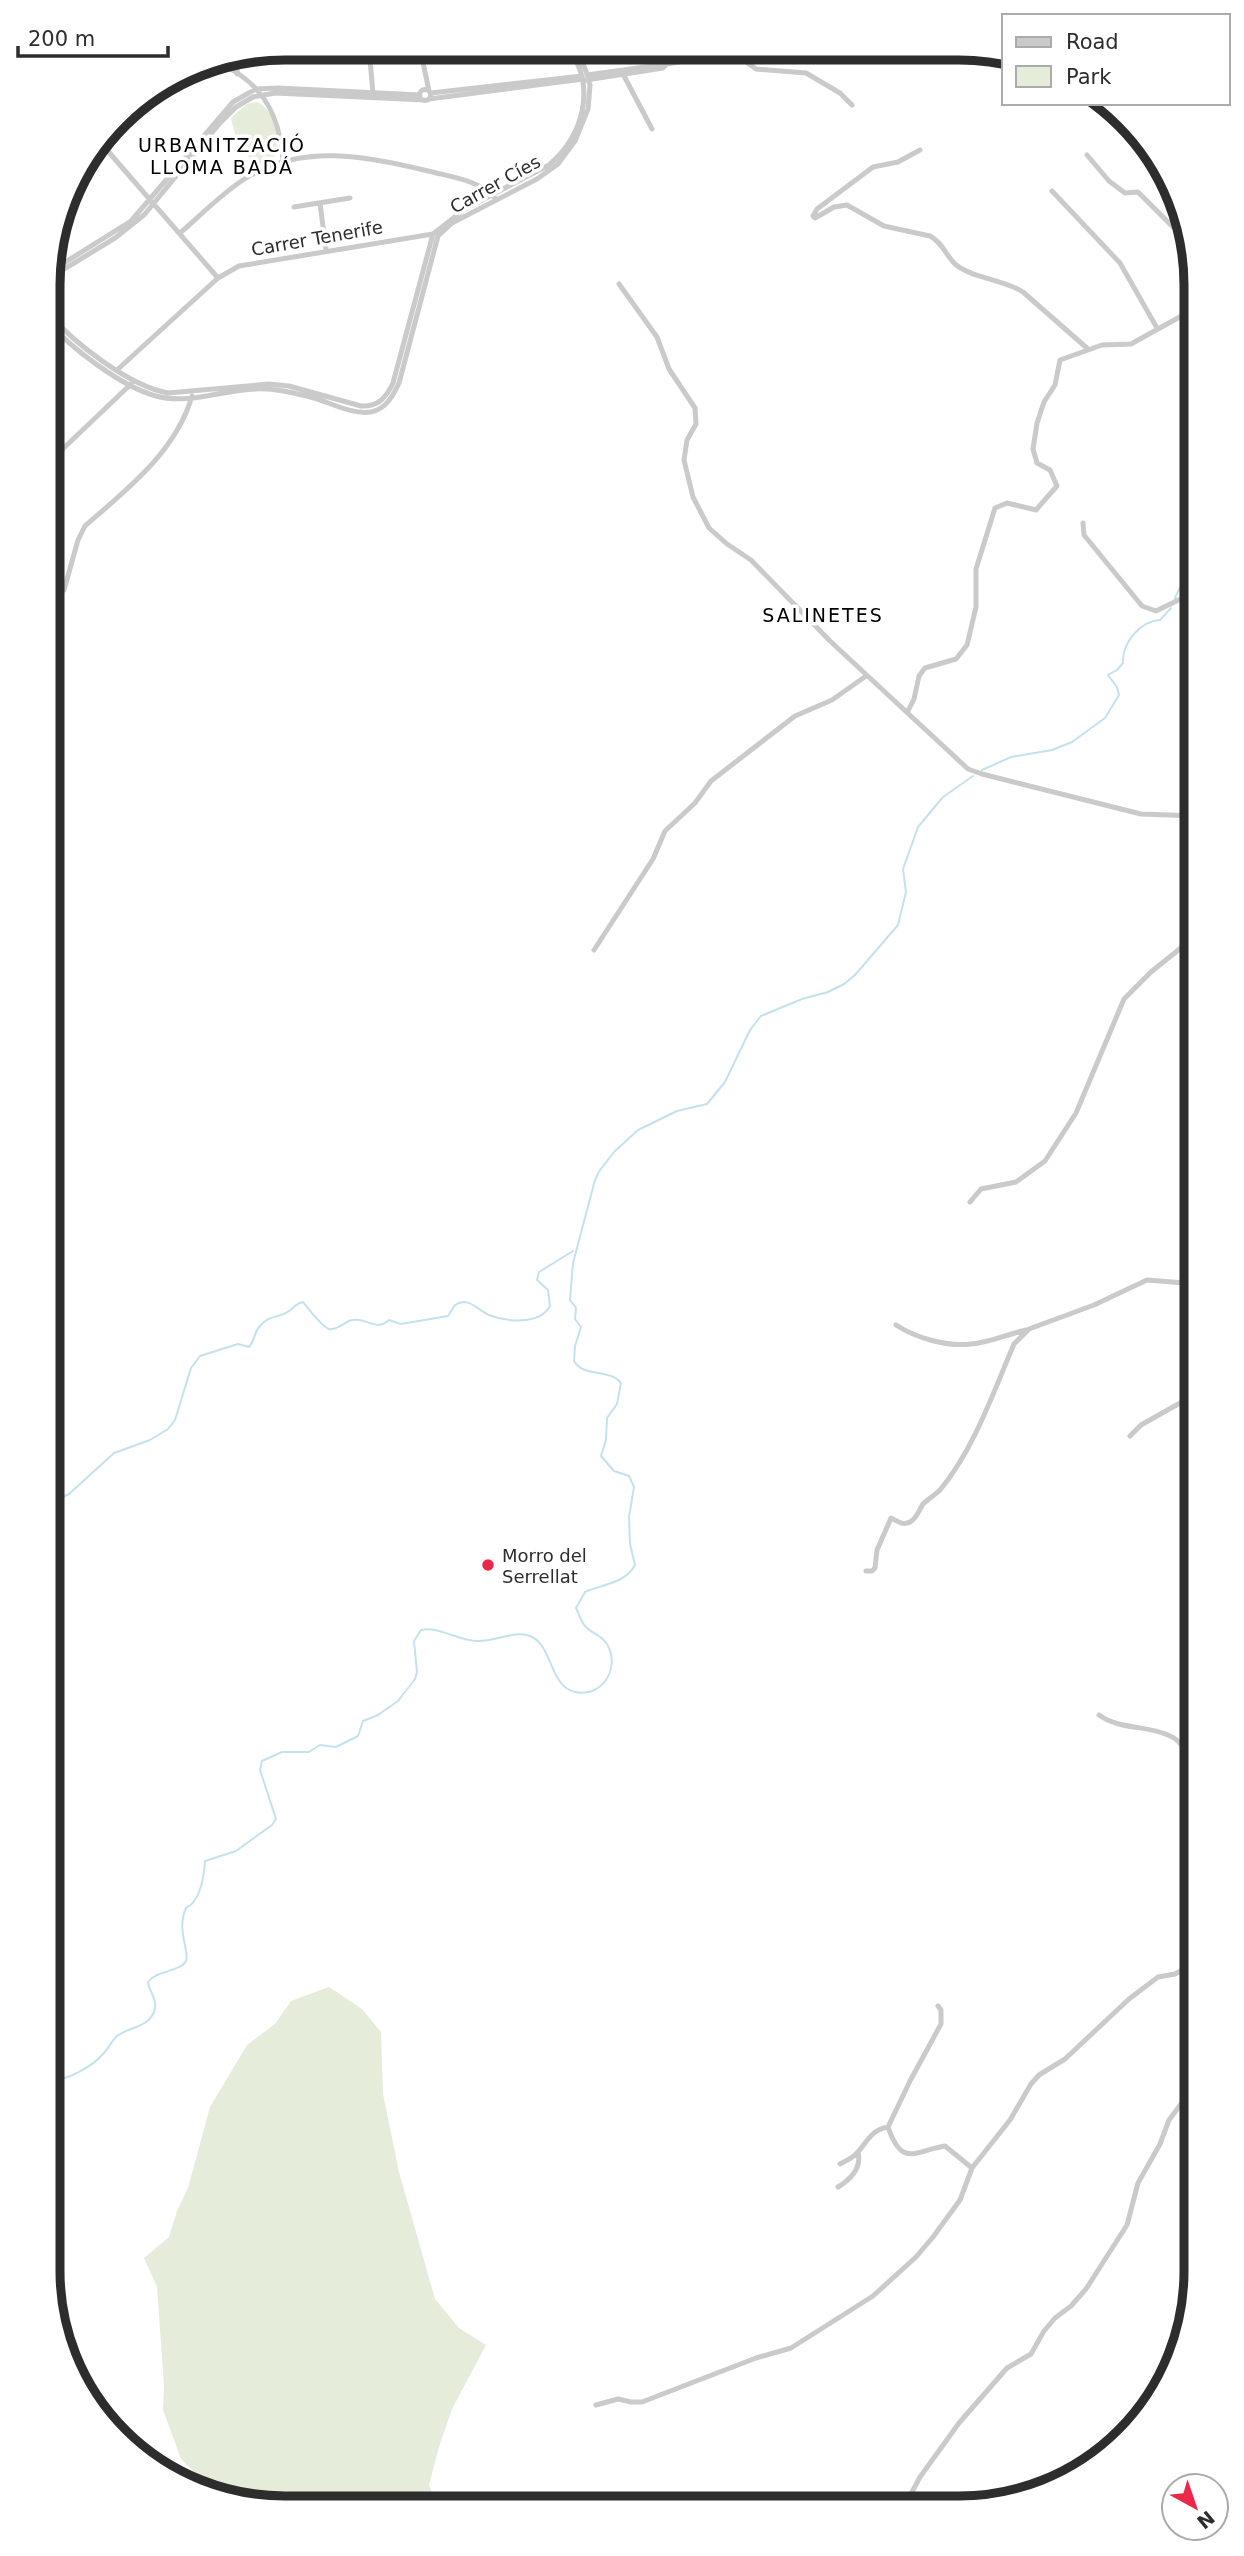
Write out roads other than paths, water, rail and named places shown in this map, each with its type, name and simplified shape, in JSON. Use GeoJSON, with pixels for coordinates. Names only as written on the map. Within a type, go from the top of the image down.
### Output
{"type":"FeatureCollection","features":[{"type":"Feature","properties":{"kind":"street"},"geometry":{"type":"LineString","coordinates":[[370,60],[373,94]]}},
{"type":"Feature","properties":{"kind":"street"},"geometry":{"type":"LineString","coordinates":[[423,60],[426,95]]}},
{"type":"Feature","properties":{"kind":"street"},"geometry":{"type":"LineString","coordinates":[[575,60],[585,77]]}},
{"type":"Feature","properties":{"kind":"street","name":"Carrer Cíes"},"geometry":{"type":"LineString","coordinates":[[435,235],[450,219],[538,173],[559,156],[571,138],[584,102],[585,77],[580,60]]}},
{"type":"Feature","properties":{"kind":"street"},"geometry":{"type":"LineString","coordinates":[[60,266],[121,229],[151,202],[236,107],[263,95],[426,95],[663,68],[665,64],[685,60]]}},
{"type":"Feature","properties":{"kind":"street"},"geometry":{"type":"LineString","coordinates":[[743,60],[756,69],[806,74],[840,93],[852,104]]}},
{"type":"Feature","properties":{"kind":"street"},"geometry":{"type":"LineString","coordinates":[[237,74],[238,65]]}},
{"type":"Feature","properties":{"kind":"street"},"geometry":{"type":"LineString","coordinates":[[225,67],[263,95],[282,138],[284,161]]}},
{"type":"Feature","properties":{"kind":"street"},"geometry":{"type":"LineString","coordinates":[[623,72],[652,130]]}},
{"type":"Feature","properties":{"kind":"street"},"geometry":{"type":"LineString","coordinates":[[60,272],[131,228],[220,115],[233,102],[256,89],[426,95]]}},
{"type":"Feature","properties":{"kind":"street"},"geometry":{"type":"LineString","coordinates":[[106,149],[218,278]]}},
{"type":"Feature","properties":{"kind":"street"},"geometry":{"type":"LineString","coordinates":[[920,150],[898,162],[873,167],[817,209],[813,216],[816,218],[834,207],[847,205],[884,226],[930,236],[957,265],[1012,285],[1023,292],[1088,349]]}},
{"type":"Feature","properties":{"kind":"street"},"geometry":{"type":"LineString","coordinates":[[180,233],[244,178],[271,164],[324,154],[373,160],[459,179],[477,185],[495,197]]}},
{"type":"Feature","properties":{"kind":"street"},"geometry":{"type":"LineString","coordinates":[[1087,155],[1109,181],[1125,193],[1138,192],[1178,232]]}},
{"type":"Feature","properties":{"kind":"street"},"geometry":{"type":"LineString","coordinates":[[1052,191],[1120,263],[1157,328]]}},
{"type":"Feature","properties":{"kind":"street"},"geometry":{"type":"LineString","coordinates":[[294,207],[350,198]]}},
{"type":"Feature","properties":{"kind":"street"},"geometry":{"type":"LineString","coordinates":[[320,203],[326,250]]}},
{"type":"Feature","properties":{"kind":"street"},"geometry":{"type":"LineString","coordinates":[[60,334],[70,345],[111,372],[153,390],[192,394],[269,384],[289,386],[371,407],[378,404],[393,383],[435,235]]}},
{"type":"Feature","properties":{"kind":"street","name":"Carrer Tenerife"},"geometry":{"type":"LineString","coordinates":[[118,370],[218,278],[239,266],[326,250],[435,235]]}},
{"type":"Feature","properties":{"kind":"street"},"geometry":{"type":"LineString","coordinates":[[619,284],[657,337],[669,369],[695,408],[696,425],[687,440],[684,460],[690,489],[709,528],[751,560],[866,676],[908,711],[968,769],[1141,814],[1184,816]]}},
{"type":"Feature","properties":{"kind":"street"},"geometry":{"type":"LineString","coordinates":[[908,711],[914,699],[919,676],[925,668],[956,659],[967,645],[976,607],[976,569],[995,508],[1007,503],[1036,510],[1057,486],[1050,470],[1037,463],[1033,455],[1040,410],[1055,385],[1060,360],[1102,345],[1131,344],[1184,315]]}},
{"type":"Feature","properties":{"kind":"street"},"geometry":{"type":"LineString","coordinates":[[60,326],[75,342],[132,382]]}},
{"type":"Feature","properties":{"kind":"street"},"geometry":{"type":"LineString","coordinates":[[111,372],[118,370]]}},
{"type":"Feature","properties":{"kind":"street"},"geometry":{"type":"LineString","coordinates":[[60,451],[132,382]]}},
{"type":"Feature","properties":{"kind":"street"},"geometry":{"type":"LineString","coordinates":[[64,590],[78,540],[85,526],[163,451],[181,424],[192,394]]}},
{"type":"Feature","properties":{"kind":"street"},"geometry":{"type":"LineString","coordinates":[[1083,523],[1084,535],[1142,606],[1156,611],[1184,597]]}},
{"type":"Feature","properties":{"kind":"street"},"geometry":{"type":"LineString","coordinates":[[594,950],[653,859],[665,831],[695,803],[711,781],[795,716],[832,700],[866,676]]}},
{"type":"Feature","properties":{"kind":"street"},"geometry":{"type":"LineString","coordinates":[[970,1202],[981,1189],[1017,1182],[1045,1161],[1076,1113],[1124,999],[1150,972],[1184,945]]}},
{"type":"Feature","properties":{"kind":"street"},"geometry":{"type":"LineString","coordinates":[[896,1325],[927,1340],[971,1345],[1029,1329],[1094,1305],[1147,1280],[1184,1283]]}},
{"type":"Feature","properties":{"kind":"street"},"geometry":{"type":"LineString","coordinates":[[866,1571],[875,1568],[877,1550],[891,1518],[902,1524],[909,1523],[924,1503],[939,1490],[975,1430],[1014,1344],[1029,1329]]}},
{"type":"Feature","properties":{"kind":"street"},"geometry":{"type":"LineString","coordinates":[[1130,1436],[1141,1425],[1184,1401]]}},
{"type":"Feature","properties":{"kind":"street"},"geometry":{"type":"LineString","coordinates":[[1099,1715],[1108,1721],[1129,1727],[1167,1734],[1184,1748]]}},
{"type":"Feature","properties":{"kind":"street"},"geometry":{"type":"LineString","coordinates":[[596,2405],[618,2399],[642,2402],[801,2342],[873,2296],[916,2257],[960,2200],[972,2168],[1010,2120],[1039,2075],[1065,2059],[1129,1999],[1158,1978],[1184,1969]]}},
{"type":"Feature","properties":{"kind":"street"},"geometry":{"type":"LineString","coordinates":[[840,2164],[858,2152],[873,2133],[888,2127],[941,2024],[941,2010],[938,2006]]}},
{"type":"Feature","properties":{"kind":"street"},"geometry":{"type":"LineString","coordinates":[[910,2496],[920,2477],[958,2423],[1002,2374],[1031,2354],[1044,2331],[1086,2289],[1127,2225],[1138,2183],[1173,2114],[1184,2100]]}},
{"type":"Feature","properties":{"kind":"street"},"geometry":{"type":"LineString","coordinates":[[888,2127],[894,2144],[905,2152],[919,2154],[945,2146],[972,2168]]}},
{"type":"Feature","properties":{"kind":"street"},"geometry":{"type":"LineString","coordinates":[[838,2187],[850,2178],[860,2163],[858,2152]]}},
{"type":"Feature","properties":{"kind":"waterway"},"geometry":{"type":"LineString","coordinates":[[1175,598],[1184,579]]}},
{"type":"Feature","properties":{"kind":"waterway"},"geometry":{"type":"LineString","coordinates":[[982,770],[1011,757],[1052,750],[1072,742],[1105,718],[1119,695],[1117,687],[1108,675],[1123,663],[1123,655],[1134,634],[1146,624],[1160,620],[1171,608]]}},
{"type":"Feature","properties":{"kind":"waterway"},"geometry":{"type":"LineString","coordinates":[[60,2080],[86,2068],[104,2053],[117,2036],[145,2023],[153,2015],[155,2001],[148,1982],[186,1961],[183,1916],[198,1894],[203,1881],[205,1861],[236,1851],[272,1825],[276,1819],[260,1770],[262,1761],[282,1752],[309,1752],[320,1745],[336,1747],[358,1736],[363,1721],[378,1715],[398,1701],[415,1679],[417,1672],[414,1641],[421,1630],[434,1630],[477,1641],[518,1634],[530,1636],[543,1648],[555,1674],[567,1688],[584,1693],[600,1687],[606,1680],[612,1665],[609,1648],[602,1638],[584,1625],[576,1608],[585,1592],[619,1580],[635,1565],[630,1544],[629,1517],[634,1487],[629,1476],[614,1471],[601,1456],[606,1440],[607,1418],[617,1404],[621,1383],[616,1378],[584,1370],[574,1361],[581,1327],[575,1319],[576,1308],[570,1300],[573,1263],[595,1180],[614,1152],[638,1130],[677,1111],[707,1104],[725,1082],[750,1030],[761,1016],[802,999],[828,992],[855,975],[898,925],[906,892],[903,869],[918,827],[943,797],[973,776]]}},
{"type":"Feature","properties":{"kind":"waterway"},"geometry":{"type":"LineString","coordinates":[[60,1498],[69,1494],[114,1453],[150,1440],[168,1429],[175,1420],[191,1368],[200,1356],[238,1344],[249,1347],[257,1329],[263,1323],[299,1303],[303,1302],[329,1329],[355,1320],[379,1325],[389,1320],[401,1324],[448,1316],[455,1305],[465,1302],[496,1317],[531,1319],[545,1312],[550,1306],[548,1290],[537,1280],[539,1272],[573,1251]]}},
{"type":"Feature","properties":{"kind":"place","name":"Morro del Serrellat"},"geometry":{"type":"Point","coordinates":[488,1565]}},
{"type":"Feature","properties":{"kind":"district","name":"URBANITZACIÓ LLOMA BADÁ"},"geometry":{"type":"Point","coordinates":[222,156]}},
{"type":"Feature","properties":{"kind":"district","name":"SALINETES"},"geometry":{"type":"Point","coordinates":[823,615]}}]}
